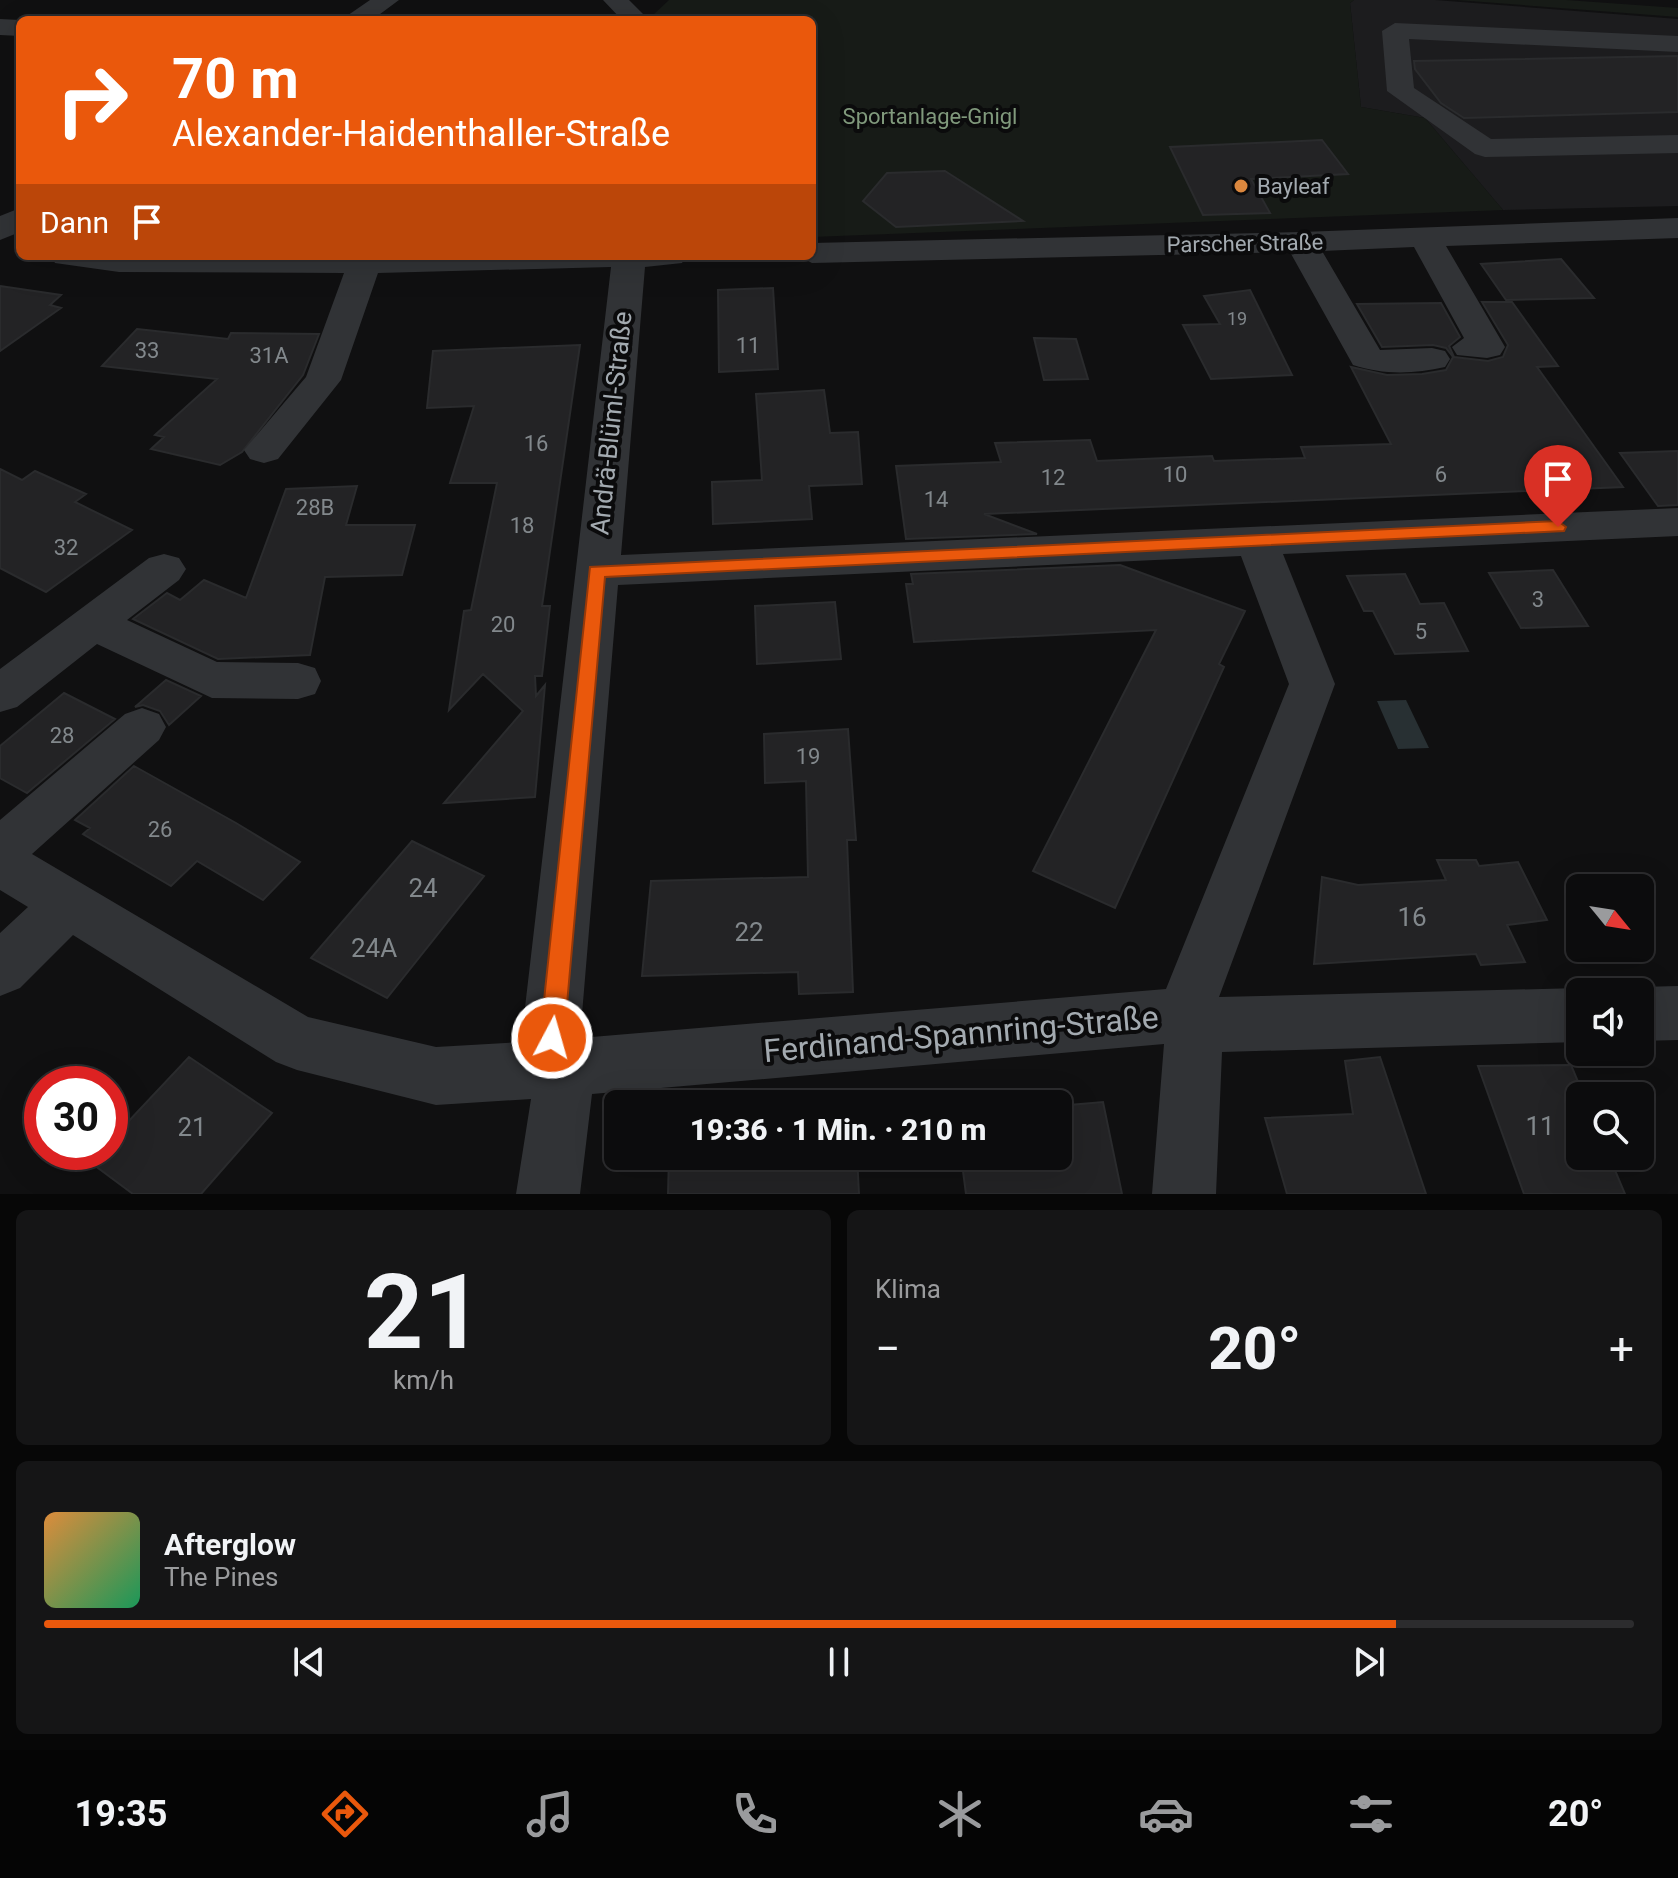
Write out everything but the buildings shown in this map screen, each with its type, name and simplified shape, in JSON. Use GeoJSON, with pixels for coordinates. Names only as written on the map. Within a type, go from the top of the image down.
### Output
{"type":"FeatureCollection","features":[{"type":"Feature","properties":{"kind":"street"},"geometry":{"type":"LineString","coordinates":[[361,16],[387,0]]}},
{"type":"Feature","properties":{"kind":"street"},"geometry":{"type":"LineString","coordinates":[[615,0],[632,16]]}},
{"type":"Feature","properties":{"kind":"street"},"geometry":{"type":"LineString","coordinates":[[1678,44],[1395,31],[1401,91],[1485,148],[1678,144]]}},
{"type":"Feature","properties":{"kind":"street","name":"Parscher Straße"},"geometry":{"type":"LineString","coordinates":[[816,253],[1301,242],[1678,228]]}},
{"type":"Feature","properties":{"kind":"street"},"geometry":{"type":"LineString","coordinates":[[1425,238],[1487,347],[1470,347]]}},
{"type":"Feature","properties":{"kind":"street"},"geometry":{"type":"LineString","coordinates":[[1301,242],[1366,357],[1381,362],[1432,359]]}},
{"type":"Feature","properties":{"kind":"street"},"geometry":{"type":"LineString","coordinates":[[102,260],[342,260],[323,380],[264,450]]}},
{"type":"Feature","properties":{"kind":"street","name":"Andrä-Blüml-Straße"},"geometry":{"type":"LineString","coordinates":[[548,1194],[596,571],[629,260]]}},
{"type":"Feature","properties":{"kind":"street"},"geometry":{"type":"LineString","coordinates":[[596,571],[1678,522]]}},
{"type":"Feature","properties":{"kind":"street","name":"Ferdinand-Spannring-Straße"},"geometry":{"type":"LineString","coordinates":[[0,862],[297,1042],[436,1076],[1184,1015],[1312,684],[1256,540]]}},
{"type":"Feature","properties":{"kind":"street"},"geometry":{"type":"LineString","coordinates":[[0,694],[164,569]]}},
{"type":"Feature","properties":{"kind":"street"},"geometry":{"type":"LineString","coordinates":[[93,623],[212,680],[298,681]]}},
{"type":"Feature","properties":{"kind":"street"},"geometry":{"type":"LineString","coordinates":[[0,851],[142,727]]}},
{"type":"Feature","properties":{"kind":"street"},"geometry":{"type":"LineString","coordinates":[[0,970],[68,904]]}},
{"type":"Feature","properties":{"kind":"street"},"geometry":{"type":"LineString","coordinates":[[1654,1014],[1678,1013]]}},
{"type":"Feature","properties":{"kind":"street","name":"Ferdinand-Spannring-Straße"},"geometry":{"type":"LineString","coordinates":[[1184,1194],[1194,1025],[1566,1015]]}},
{"type":"Feature","properties":{"kind":"shaded area"},"geometry":{"type":"Polygon","coordinates":[[[1354,0],[1435,0],[1678,19],[1678,206],[1503,210],[1425,118],[1361,107],[1350,3],[1354,0]]]}},
{"type":"Feature","properties":{"kind":"shaded area"},"geometry":{"type":"Polygon","coordinates":[[[1406,700],[1429,748],[1398,749],[1377,701],[1406,700]]]}},
{"type":"Feature","properties":{"kind":"green space","name":"Sportanlage-Gnigl"},"geometry":{"type":"Polygon","coordinates":[[[669,0],[1354,0],[1350,3],[1361,107],[1425,118],[1503,210],[816,237],[816,16],[652,16],[669,0]]]}},
{"type":"Feature","properties":{"kind":"green space"},"geometry":{"type":"Polygon","coordinates":[[[1457,0],[1566,0],[1678,8],[1678,17],[1457,0]]]}},
{"type":"Feature","properties":{"kind":"place","name":"Bayleaf"},"geometry":{"type":"Point","coordinates":[1241,186]}},
{"type":"Feature","properties":{"kind":"route"},"geometry":{"type":"LineString","coordinates":[[552,1038],[596,571],[1558,527]]}}]}
